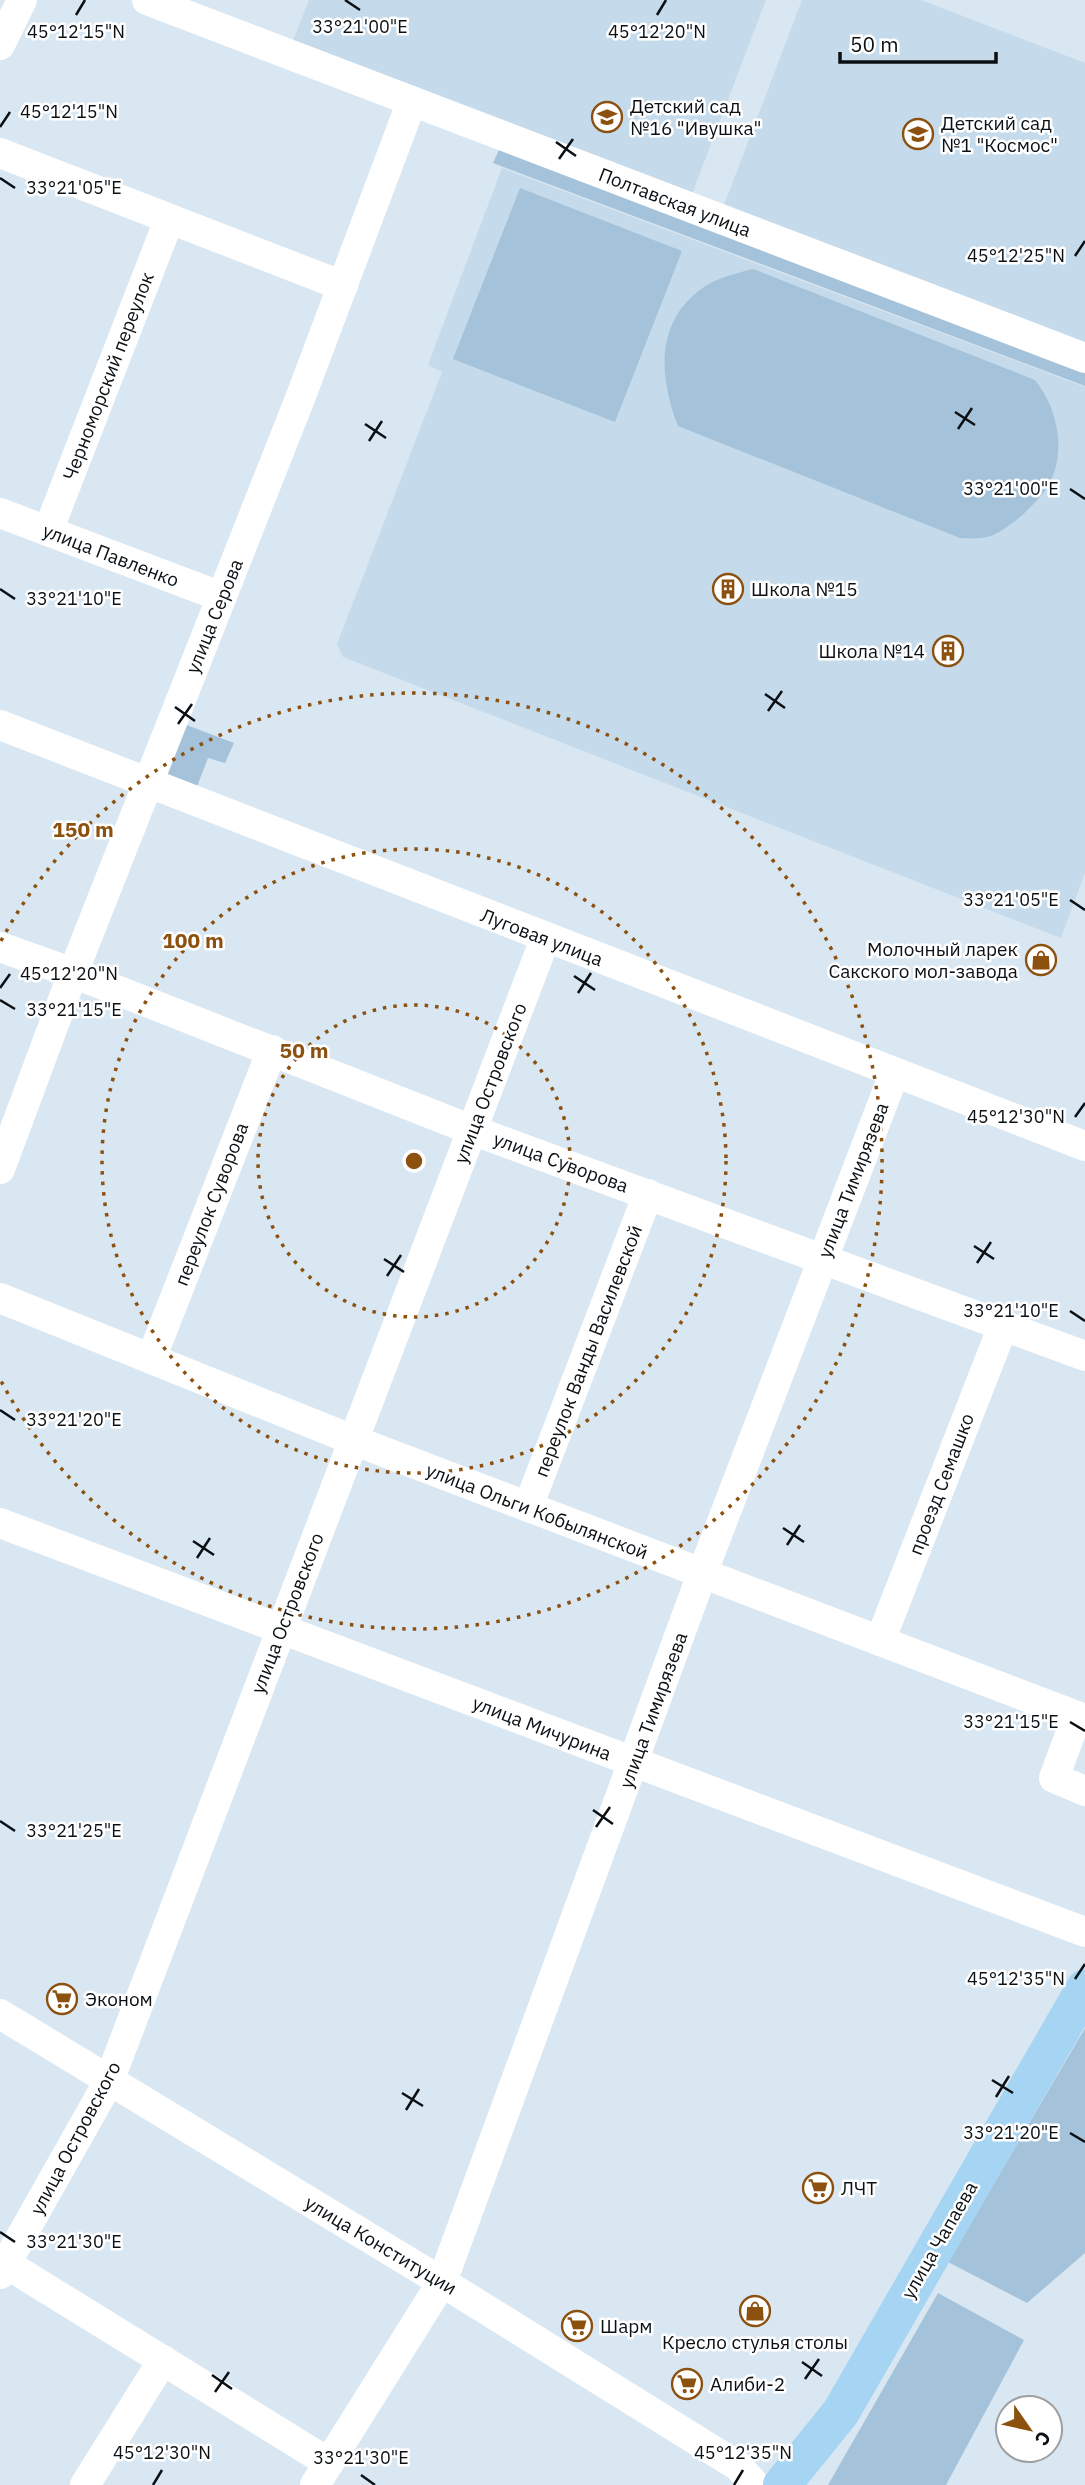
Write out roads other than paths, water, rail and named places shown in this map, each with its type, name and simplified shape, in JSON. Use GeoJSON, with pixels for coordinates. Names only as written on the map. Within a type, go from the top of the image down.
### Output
{"type":"FeatureCollection","features":[{"type":"Feature","properties":{"kind":"main road","name":"улица Чапаева"},"geometry":{"type":"LineString","coordinates":[[782,2485],[841,2412],[1085,1988]]}},
{"type":"Feature","properties":{"kind":"street"},"geometry":{"type":"LineString","coordinates":[[0,45],[22,0]]}},
{"type":"Feature","properties":{"kind":"street","name":"Полтавская улица"},"geometry":{"type":"LineString","coordinates":[[147,0],[1085,358]]}},
{"type":"Feature","properties":{"kind":"street","name":"улица Серова"},"geometry":{"type":"LineString","coordinates":[[0,1169],[73,973],[343,286],[412,101]]}},
{"type":"Feature","properties":{"kind":"street"},"geometry":{"type":"LineString","coordinates":[[0,153],[343,286]]}},
{"type":"Feature","properties":{"kind":"street","name":"Черноморский переулок"},"geometry":{"type":"LineString","coordinates":[[48,531],[169,220]]}},
{"type":"Feature","properties":{"kind":"street","name":"улица Павленко"},"geometry":{"type":"LineString","coordinates":[[0,513],[222,597]]}},
{"type":"Feature","properties":{"kind":"street","name":"Луговая улица"},"geometry":{"type":"LineString","coordinates":[[0,725],[545,939],[1085,1146]]}},
{"type":"Feature","properties":{"kind":"street","name":"улица Островского"},"geometry":{"type":"LineString","coordinates":[[2,2266],[109,2081],[545,939]]}},
{"type":"Feature","properties":{"kind":"street","name":"улица Суворова"},"geometry":{"type":"LineString","coordinates":[[0,947],[272,1050],[472,1130],[1085,1356]]}},
{"type":"Feature","properties":{"kind":"street","name":"переулок Суворова"},"geometry":{"type":"LineString","coordinates":[[151,1359],[272,1050]]}},
{"type":"Feature","properties":{"kind":"street","name":"улица Тимирязева"},"geometry":{"type":"LineString","coordinates":[[322,2474],[442,2282],[702,1574],[894,1074]]}},
{"type":"Feature","properties":{"kind":"street","name":"переулок Ванды Василевской"},"geometry":{"type":"LineString","coordinates":[[528,1507],[649,1194]]}},
{"type":"Feature","properties":{"kind":"street","name":"улица Ольги Кобылянской"},"geometry":{"type":"LineString","coordinates":[[0,1298],[353,1440],[1077,1716],[1054,1779],[1085,1791]]}},
{"type":"Feature","properties":{"kind":"street","name":"проезд Семашко"},"geometry":{"type":"LineString","coordinates":[[880,1642],[1003,1326]]}},
{"type":"Feature","properties":{"kind":"street","name":"улица Мичурина"},"geometry":{"type":"LineString","coordinates":[[0,1523],[1085,1932]]}},
{"type":"Feature","properties":{"kind":"street","name":"улица Конституции"},"geometry":{"type":"LineString","coordinates":[[0,2014],[442,2282],[738,2466],[755,2485]]}},
{"type":"Feature","properties":{"kind":"street"},"geometry":{"type":"LineString","coordinates":[[2,2266],[163,2360],[322,2474]]}},
{"type":"Feature","properties":{"kind":"street"},"geometry":{"type":"LineString","coordinates":[[85,2485],[163,2360]]}},
{"type":"Feature","properties":{"kind":"place","name":"Детский сад №16 \"Ивушка\""},"geometry":{"type":"Point","coordinates":[607,117]}},
{"type":"Feature","properties":{"kind":"place","name":"Детский сад №1 \"Космос\""},"geometry":{"type":"Point","coordinates":[918,134]}},
{"type":"Feature","properties":{"kind":"place","name":"Школа №15"},"geometry":{"type":"Point","coordinates":[728,589]}},
{"type":"Feature","properties":{"kind":"place","name":"Школа №14"},"geometry":{"type":"Point","coordinates":[948,651]}},
{"type":"Feature","properties":{"kind":"place","name":"Молочный ларек Сакского мол-завода"},"geometry":{"type":"Point","coordinates":[1041,960]}},
{"type":"Feature","properties":{"kind":"place","name":"Эконом"},"geometry":{"type":"Point","coordinates":[62,1999]}},
{"type":"Feature","properties":{"kind":"place","name":"ЛЧТ"},"geometry":{"type":"Point","coordinates":[818,2188]}},
{"type":"Feature","properties":{"kind":"place","name":"Кресло стулья столы"},"geometry":{"type":"Point","coordinates":[755,2311]}},
{"type":"Feature","properties":{"kind":"place","name":"Шарм"},"geometry":{"type":"Point","coordinates":[577,2326]}},
{"type":"Feature","properties":{"kind":"place","name":"Алиби-2"},"geometry":{"type":"Point","coordinates":[687,2384]}}]}
